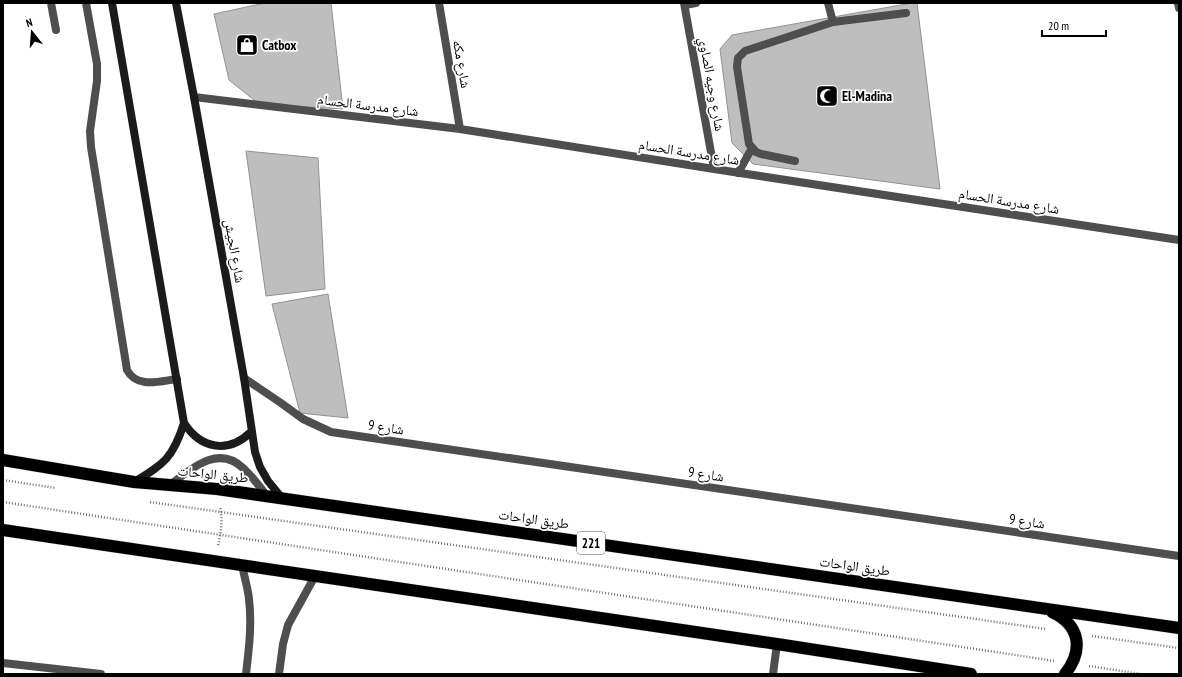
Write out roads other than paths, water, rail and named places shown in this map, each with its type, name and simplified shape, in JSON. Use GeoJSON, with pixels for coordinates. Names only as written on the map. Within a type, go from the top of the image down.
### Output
{"type":"FeatureCollection","features":[{"type":"Feature","properties":{"kind":"highway","name":"طريق الواحات"},"geometry":{"type":"LineString","coordinates":[[3,460],[134,482],[217,489],[282,498],[1179,628]]}},
{"type":"Feature","properties":{"kind":"highway"},"geometry":{"type":"LineString","coordinates":[[3,530],[971,674]]}},
{"type":"Feature","properties":{"kind":"highway"},"geometry":{"type":"LineString","coordinates":[[1043,608],[1062,617],[1070,625],[1074,634],[1077,649],[1072,664],[1065,674]]}},
{"type":"Feature","properties":{"kind":"street"},"geometry":{"type":"LineString","coordinates":[[51,3],[56,30]]}},
{"type":"Feature","properties":{"kind":"street"},"geometry":{"type":"LineString","coordinates":[[86,3],[95,47],[97,70],[97,81],[90,131],[91,147],[127,370],[139,382],[145,383],[177,379]]}},
{"type":"Feature","properties":{"kind":"street"},"geometry":{"type":"LineString","coordinates":[[112,3],[184,423],[197,439],[206,444],[217,446],[236,444],[252,432]]}},
{"type":"Feature","properties":{"kind":"street","name":"شارع الجيش"},"geometry":{"type":"LineString","coordinates":[[176,3],[244,378],[255,452],[260,467],[268,481],[282,498]]}},
{"type":"Feature","properties":{"kind":"street","name":"شارع مكه"},"geometry":{"type":"LineString","coordinates":[[439,3],[460,129]]}},
{"type":"Feature","properties":{"kind":"street"},"geometry":{"type":"LineString","coordinates":[[685,4],[696,3]]}},
{"type":"Feature","properties":{"kind":"street"},"geometry":{"type":"LineString","coordinates":[[828,3],[833,22]]}},
{"type":"Feature","properties":{"kind":"street"},"geometry":{"type":"LineString","coordinates":[[1178,3],[1179,8]]}},
{"type":"Feature","properties":{"kind":"street","name":"شارع وجيه الصاوي"},"geometry":{"type":"LineString","coordinates":[[685,4],[714,170]]}},
{"type":"Feature","properties":{"kind":"street"},"geometry":{"type":"LineString","coordinates":[[795,161],[761,154],[752,148],[748,139],[737,67],[738,58],[745,51],[833,22],[906,13]]}},
{"type":"Feature","properties":{"kind":"street","name":"شارع مدرسة الحسام"},"geometry":{"type":"LineString","coordinates":[[194,97],[460,129],[714,170],[1179,240]]}},
{"type":"Feature","properties":{"kind":"street"},"geometry":{"type":"LineString","coordinates":[[738,173],[752,148]]}},
{"type":"Feature","properties":{"kind":"street","name":"شارع 9"},"geometry":{"type":"LineString","coordinates":[[244,378],[303,419],[331,432],[1179,556]]}},
{"type":"Feature","properties":{"kind":"street"},"geometry":{"type":"LineString","coordinates":[[134,482],[168,458],[178,443],[184,423]]}},
{"type":"Feature","properties":{"kind":"street"},"geometry":{"type":"LineString","coordinates":[[170,485],[204,461],[214,458],[224,458],[234,461],[242,467],[267,496]]}},
{"type":"Feature","properties":{"kind":"street"},"geometry":{"type":"LineString","coordinates":[[242,565],[249,598],[251,618],[246,674]]}},
{"type":"Feature","properties":{"kind":"street"},"geometry":{"type":"LineString","coordinates":[[278,674],[288,625],[315,576]]}},
{"type":"Feature","properties":{"kind":"street"},"geometry":{"type":"LineString","coordinates":[[773,674],[777,644]]}},
{"type":"Feature","properties":{"kind":"street"},"geometry":{"type":"LineString","coordinates":[[3,663],[101,674]]}},
{"type":"Feature","properties":{"kind":"place","name":"Catbox"},"geometry":{"type":"Point","coordinates":[247,45]}},
{"type":"Feature","properties":{"kind":"place","name":"El-Madina"},"geometry":{"type":"Point","coordinates":[827,96]}}]}
